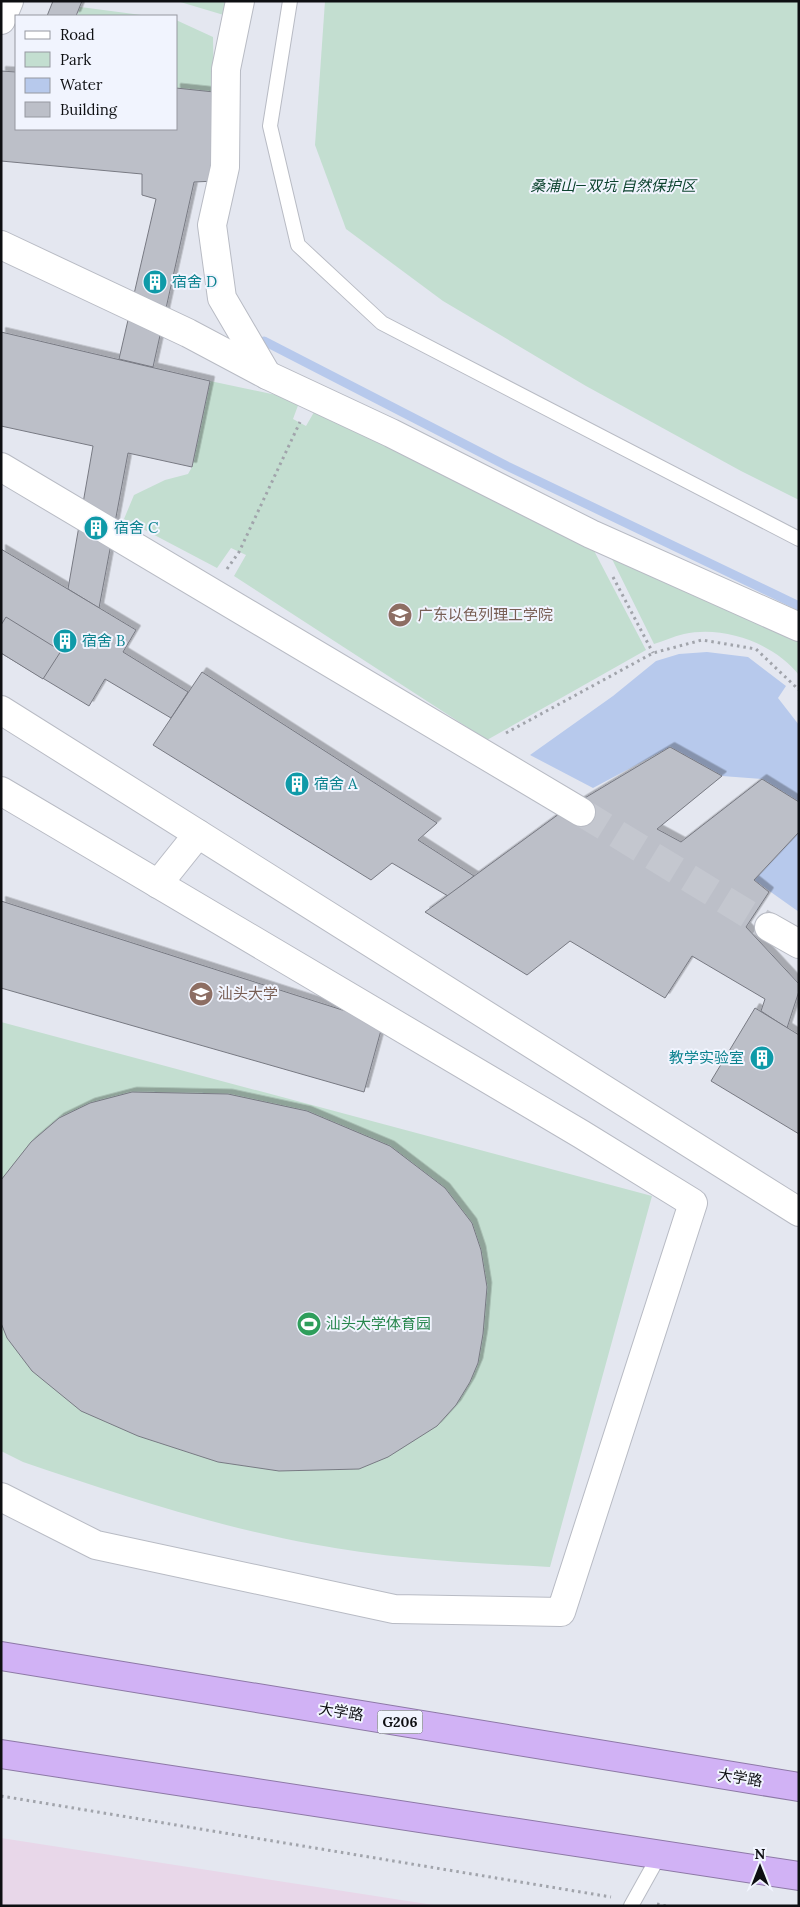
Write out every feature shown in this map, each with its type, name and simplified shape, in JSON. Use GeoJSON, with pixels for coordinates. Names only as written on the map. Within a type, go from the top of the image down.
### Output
{"type":"FeatureCollection","features":[{"type":"Feature","properties":{"kind":"highway","name":"大学路"},"geometry":{"type":"LineString","coordinates":[[1,1656],[799,1787]]}},
{"type":"Feature","properties":{"kind":"highway"},"geometry":{"type":"LineString","coordinates":[[1,1754],[799,1876]]}},
{"type":"Feature","properties":{"kind":"street"},"geometry":{"type":"LineString","coordinates":[[1,20],[9,1]]}},
{"type":"Feature","properties":{"kind":"street"},"geometry":{"type":"LineString","coordinates":[[240,1],[226,69],[225,167],[212,225],[222,298],[267,374]]}},
{"type":"Feature","properties":{"kind":"street"},"geometry":{"type":"LineString","coordinates":[[1,245],[188,333],[267,374],[592,534],[799,627]]}},
{"type":"Feature","properties":{"kind":"street"},"geometry":{"type":"LineString","coordinates":[[1,467],[581,812]]}},
{"type":"Feature","properties":{"kind":"street"},"geometry":{"type":"LineString","coordinates":[[1,710],[799,1212]]}},
{"type":"Feature","properties":{"kind":"street"},"geometry":{"type":"LineString","coordinates":[[1,791],[581,1134],[693,1203],[561,1612],[394,1609],[96,1545],[1,1497]]}},
{"type":"Feature","properties":{"kind":"street"},"geometry":{"type":"LineString","coordinates":[[158,884],[198,834]]}},
{"type":"Feature","properties":{"kind":"street"},"geometry":{"type":"LineString","coordinates":[[769,928],[799,944]]}},
{"type":"Feature","properties":{"kind":"lane"},"geometry":{"type":"LineString","coordinates":[[290,1],[270,126],[298,245],[382,323],[799,539]]}},
{"type":"Feature","properties":{"kind":"lane"},"geometry":{"type":"LineString","coordinates":[[633,1903],[660,1854]]}},
{"type":"Feature","properties":{"kind":"path"},"geometry":{"type":"LineString","coordinates":[[212,592],[239,552],[312,396]]}},
{"type":"Feature","properties":{"kind":"path"},"geometry":{"type":"LineString","coordinates":[[592,534],[653,653]]}},
{"type":"Feature","properties":{"kind":"path"},"geometry":{"type":"LineString","coordinates":[[478,750],[540,713],[653,653],[702,640],[756,649],[799,690]]}},
{"type":"Feature","properties":{"kind":"path"},"geometry":{"type":"LineString","coordinates":[[1,1796],[633,1903],[666,1906]]}},
{"type":"Feature","properties":{"kind":"shaded area"},"geometry":{"type":"Polygon","coordinates":[[[1,1838],[440,1906],[1,1906],[1,1838]]]}},
{"type":"Feature","properties":{"kind":"green space"},"geometry":{"type":"Polygon","coordinates":[[[177,1],[229,1],[227,16],[177,1]]]}},
{"type":"Feature","properties":{"kind":"green space","name":"桑浦山—双坑 自然保护区"},"geometry":{"type":"Polygon","coordinates":[[[325,1],[799,1],[799,500],[741,471],[586,386],[443,301],[346,229],[315,145],[325,1]]]}},
{"type":"Feature","properties":{"kind":"green space"},"geometry":{"type":"Polygon","coordinates":[[[80,7],[141,15],[77,15],[80,7]]]}},
{"type":"Feature","properties":{"kind":"green space"},"geometry":{"type":"Polygon","coordinates":[[[178,21],[213,37],[214,92],[178,88],[178,21]]]}},
{"type":"Feature","properties":{"kind":"green space"},"geometry":{"type":"Polygon","coordinates":[[[210,381],[300,400],[293,419],[306,426],[317,407],[590,543],[646,650],[487,740],[234,576],[246,555],[231,548],[217,568],[124,519],[134,495],[165,480],[188,474],[192,467],[210,381]]]}},
{"type":"Feature","properties":{"kind":"green space"},"geometry":{"type":"Polygon","coordinates":[[[611,557],[799,641],[799,675],[776,654],[747,639],[731,635],[699,632],[680,635],[654,644],[611,557]]]}},
{"type":"Feature","properties":{"kind":"green space","name":"汕头大学体育园"},"geometry":{"type":"Polygon","coordinates":[[[1,1022],[652,1196],[550,1567],[400,1557],[275,1537],[202,1519],[130,1497],[23,1462],[1,1451],[1,1022]]]}},
{"type":"Feature","properties":{"kind":"water"},"geometry":{"type":"Polygon","coordinates":[[[707,652],[748,657],[786,686],[778,698],[799,725],[799,802],[762,779],[722,776],[670,747],[593,788],[530,755],[613,696],[656,661],[679,654],[707,652]]]}},
{"type":"Feature","properties":{"kind":"water"},"geometry":{"type":"Polygon","coordinates":[[[799,832],[799,912],[754,880],[799,832]]]}},
{"type":"Feature","properties":{"kind":"building"},"geometry":{"type":"Polygon","coordinates":[[[53,1],[82,1],[76,15],[47,15],[53,1]]]}},
{"type":"Feature","properties":{"kind":"building","name":"宿舍 D"},"geometry":{"type":"Polygon","coordinates":[[[1,71],[15,72],[15,130],[178,130],[178,88],[214,92],[216,181],[194,182],[153,367],[119,359],[156,199],[142,195],[142,174],[1,161],[1,71]]]}},
{"type":"Feature","properties":{"kind":"building","name":"宿舍 C"},"geometry":{"type":"Polygon","coordinates":[[[1,332],[210,381],[192,467],[128,453],[99,608],[68,589],[93,446],[1,426],[1,332]]]}},
{"type":"Feature","properties":{"kind":"building","name":"宿舍 B"},"geometry":{"type":"Polygon","coordinates":[[[1,549],[136,630],[123,652],[188,692],[171,718],[105,679],[89,706],[1,653],[1,549]]]}},
{"type":"Feature","properties":{"kind":"building"},"geometry":{"type":"Polygon","coordinates":[[[6,617],[61,651],[43,679],[1,653],[1,625],[6,617]]]}},
{"type":"Feature","properties":{"kind":"building","name":"宿舍 A"},"geometry":{"type":"Polygon","coordinates":[[[202,672],[437,823],[418,840],[474,876],[448,896],[392,863],[371,880],[153,745],[202,672]]]}},
{"type":"Feature","properties":{"kind":"building"},"geometry":{"type":"Polygon","coordinates":[[[670,747],[722,776],[657,829],[681,842],[762,779],[799,802],[799,832],[754,880],[769,892],[746,927],[799,984],[799,991],[787,1028],[761,1011],[765,999],[692,956],[665,998],[570,941],[527,975],[425,912],[563,811],[670,747]]]}},
{"type":"Feature","properties":{"kind":"building"},"geometry":{"type":"Polygon","coordinates":[[[1,901],[383,1023],[364,1092],[1,988],[1,901]]]}},
{"type":"Feature","properties":{"kind":"building","name":"教学实验室"},"geometry":{"type":"Polygon","coordinates":[[[755,1008],[799,1035],[799,1134],[711,1081],[755,1008]]]}},
{"type":"Feature","properties":{"kind":"building"},"geometry":{"type":"Polygon","coordinates":[[[132,1092],[228,1094],[307,1111],[390,1146],[445,1188],[472,1223],[481,1250],[487,1287],[483,1334],[478,1363],[470,1382],[456,1405],[437,1426],[388,1457],[359,1469],[279,1471],[218,1462],[138,1436],[81,1411],[32,1371],[7,1338],[1,1323],[1,1180],[31,1142],[59,1118],[90,1103],[132,1092]]]}},
{"type":"Feature","properties":{"kind":"waterway"},"geometry":{"type":"LineString","coordinates":[[264,341],[507,466],[799,606]]}},
{"type":"Feature","properties":{"kind":"tunnel"},"geometry":{"type":"LineString","coordinates":[[581,812],[769,927]]}},
{"type":"Feature","properties":{"kind":"place","name":"宿舍 D"},"geometry":{"type":"Point","coordinates":[155,282]}},
{"type":"Feature","properties":{"kind":"place","name":"宿舍 C"},"geometry":{"type":"Point","coordinates":[96,528]}},
{"type":"Feature","properties":{"kind":"place","name":"广东以色列理工学院"},"geometry":{"type":"Point","coordinates":[400,615]}},
{"type":"Feature","properties":{"kind":"place","name":"宿舍 B"},"geometry":{"type":"Point","coordinates":[65,641]}},
{"type":"Feature","properties":{"kind":"place","name":"宿舍 A"},"geometry":{"type":"Point","coordinates":[297,784]}},
{"type":"Feature","properties":{"kind":"place","name":"汕头大学"},"geometry":{"type":"Point","coordinates":[201,994]}},
{"type":"Feature","properties":{"kind":"place","name":"教学实验室"},"geometry":{"type":"Point","coordinates":[762,1058]}},
{"type":"Feature","properties":{"kind":"place","name":"汕头大学体育园"},"geometry":{"type":"Point","coordinates":[309,1324]}}]}
